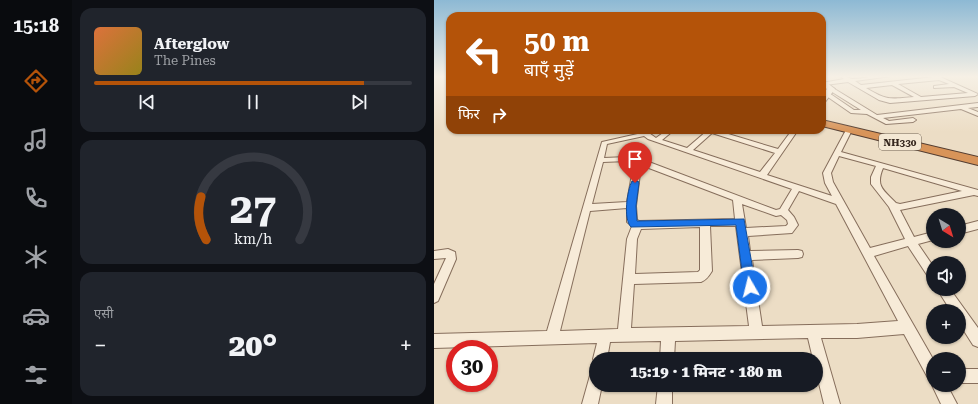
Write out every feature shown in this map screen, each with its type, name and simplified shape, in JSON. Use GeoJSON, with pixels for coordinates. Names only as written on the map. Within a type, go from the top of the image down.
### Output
{"type":"FeatureCollection","features":[{"type":"Feature","properties":{"kind":"highway","name":"NH330"},"geometry":{"type":"LineString","coordinates":[[826,124],[978,161]]}},
{"type":"Feature","properties":{"kind":"street"},"geometry":{"type":"LineString","coordinates":[[826,95],[868,112],[888,123],[913,120]]}},
{"type":"Feature","properties":{"kind":"street"},"geometry":{"type":"LineString","coordinates":[[874,95],[881,99],[890,101],[966,95]]}},
{"type":"Feature","properties":{"kind":"street"},"geometry":{"type":"LineString","coordinates":[[914,95],[921,99]]}},
{"type":"Feature","properties":{"kind":"street"},"geometry":{"type":"LineString","coordinates":[[876,116],[978,105]]}},
{"type":"Feature","properties":{"kind":"street"},"geometry":{"type":"LineString","coordinates":[[961,107],[978,114]]}},
{"type":"Feature","properties":{"kind":"street"},"geometry":{"type":"LineString","coordinates":[[849,130],[838,153],[828,168],[827,174],[829,183],[926,360]]}},
{"type":"Feature","properties":{"kind":"street"},"geometry":{"type":"LineString","coordinates":[[552,337],[604,143],[637,134]]}},
{"type":"Feature","properties":{"kind":"street"},"geometry":{"type":"LineString","coordinates":[[648,134],[657,140],[688,151],[840,202]]}},
{"type":"Feature","properties":{"kind":"street"},"geometry":{"type":"LineString","coordinates":[[657,140],[665,134]]}},
{"type":"Feature","properties":{"kind":"street"},"geometry":{"type":"LineString","coordinates":[[688,151],[708,134]]}},
{"type":"Feature","properties":{"kind":"street"},"geometry":{"type":"LineString","coordinates":[[721,134],[780,152]]}},
{"type":"Feature","properties":{"kind":"street"},"geometry":{"type":"LineString","coordinates":[[762,176],[792,134]]}},
{"type":"Feature","properties":{"kind":"street"},"geometry":{"type":"LineString","coordinates":[[838,153],[976,192]]}},
{"type":"Feature","properties":{"kind":"street"},"geometry":{"type":"LineString","coordinates":[[599,160],[638,160],[776,213],[783,211],[797,188]]}},
{"type":"Feature","properties":{"kind":"street"},"geometry":{"type":"LineString","coordinates":[[638,160],[631,206],[632,222],[638,225],[705,223],[788,230],[793,226],[791,219],[783,211]]}},
{"type":"Feature","properties":{"kind":"street"},"geometry":{"type":"LineString","coordinates":[[880,165],[875,177],[875,184],[893,206],[911,242],[926,264]]}},
{"type":"Feature","properties":{"kind":"street"},"geometry":{"type":"LineString","coordinates":[[893,206],[900,207],[976,192]]}},
{"type":"Feature","properties":{"kind":"street"},"geometry":{"type":"LineString","coordinates":[[737,199],[757,333]]}},
{"type":"Feature","properties":{"kind":"street"},"geometry":{"type":"LineString","coordinates":[[587,208],[625,204],[631,206]]}},
{"type":"Feature","properties":{"kind":"street"},"geometry":{"type":"LineString","coordinates":[[630,279],[701,277],[706,271],[705,223]]}},
{"type":"Feature","properties":{"kind":"street"},"geometry":{"type":"LineString","coordinates":[[624,335],[630,279],[632,239],[638,225]]}},
{"type":"Feature","properties":{"kind":"street"},"geometry":{"type":"LineString","coordinates":[[966,229],[976,228]]}},
{"type":"Feature","properties":{"kind":"street"},"geometry":{"type":"LineString","coordinates":[[868,253],[926,238]]}},
{"type":"Feature","properties":{"kind":"street"},"geometry":{"type":"LineString","coordinates":[[434,255],[448,253],[451,255],[451,258],[434,298]]}},
{"type":"Feature","properties":{"kind":"street"},"geometry":{"type":"LineString","coordinates":[[746,256],[798,254]]}},
{"type":"Feature","properties":{"kind":"street"},"geometry":{"type":"LineString","coordinates":[[973,325],[978,340]]}},
{"type":"Feature","properties":{"kind":"street"},"geometry":{"type":"LineString","coordinates":[[434,341],[624,335],[856,331],[909,327]]}},
{"type":"Feature","properties":{"kind":"street"},"geometry":{"type":"LineString","coordinates":[[813,332],[832,404]]}},
{"type":"Feature","properties":{"kind":"street"},"geometry":{"type":"LineString","coordinates":[[667,352],[668,334]]}},
{"type":"Feature","properties":{"kind":"street"},"geometry":{"type":"LineString","coordinates":[[602,352],[605,336]]}},
{"type":"Feature","properties":{"kind":"street"},"geometry":{"type":"LineString","coordinates":[[966,376],[978,376]]}},
{"type":"Feature","properties":{"kind":"street"},"geometry":{"type":"LineString","coordinates":[[590,404],[593,392]]}},
{"type":"Feature","properties":{"kind":"street"},"geometry":{"type":"LineString","coordinates":[[664,404],[665,392]]}},
{"type":"Feature","properties":{"kind":"street"},"geometry":{"type":"LineString","coordinates":[[944,392],[950,404]]}},
{"type":"Feature","properties":{"kind":"route"},"geometry":{"type":"LineString","coordinates":[[635,183],[631,206],[632,222],[635,224],[740,222],[750,287]]}}]}
